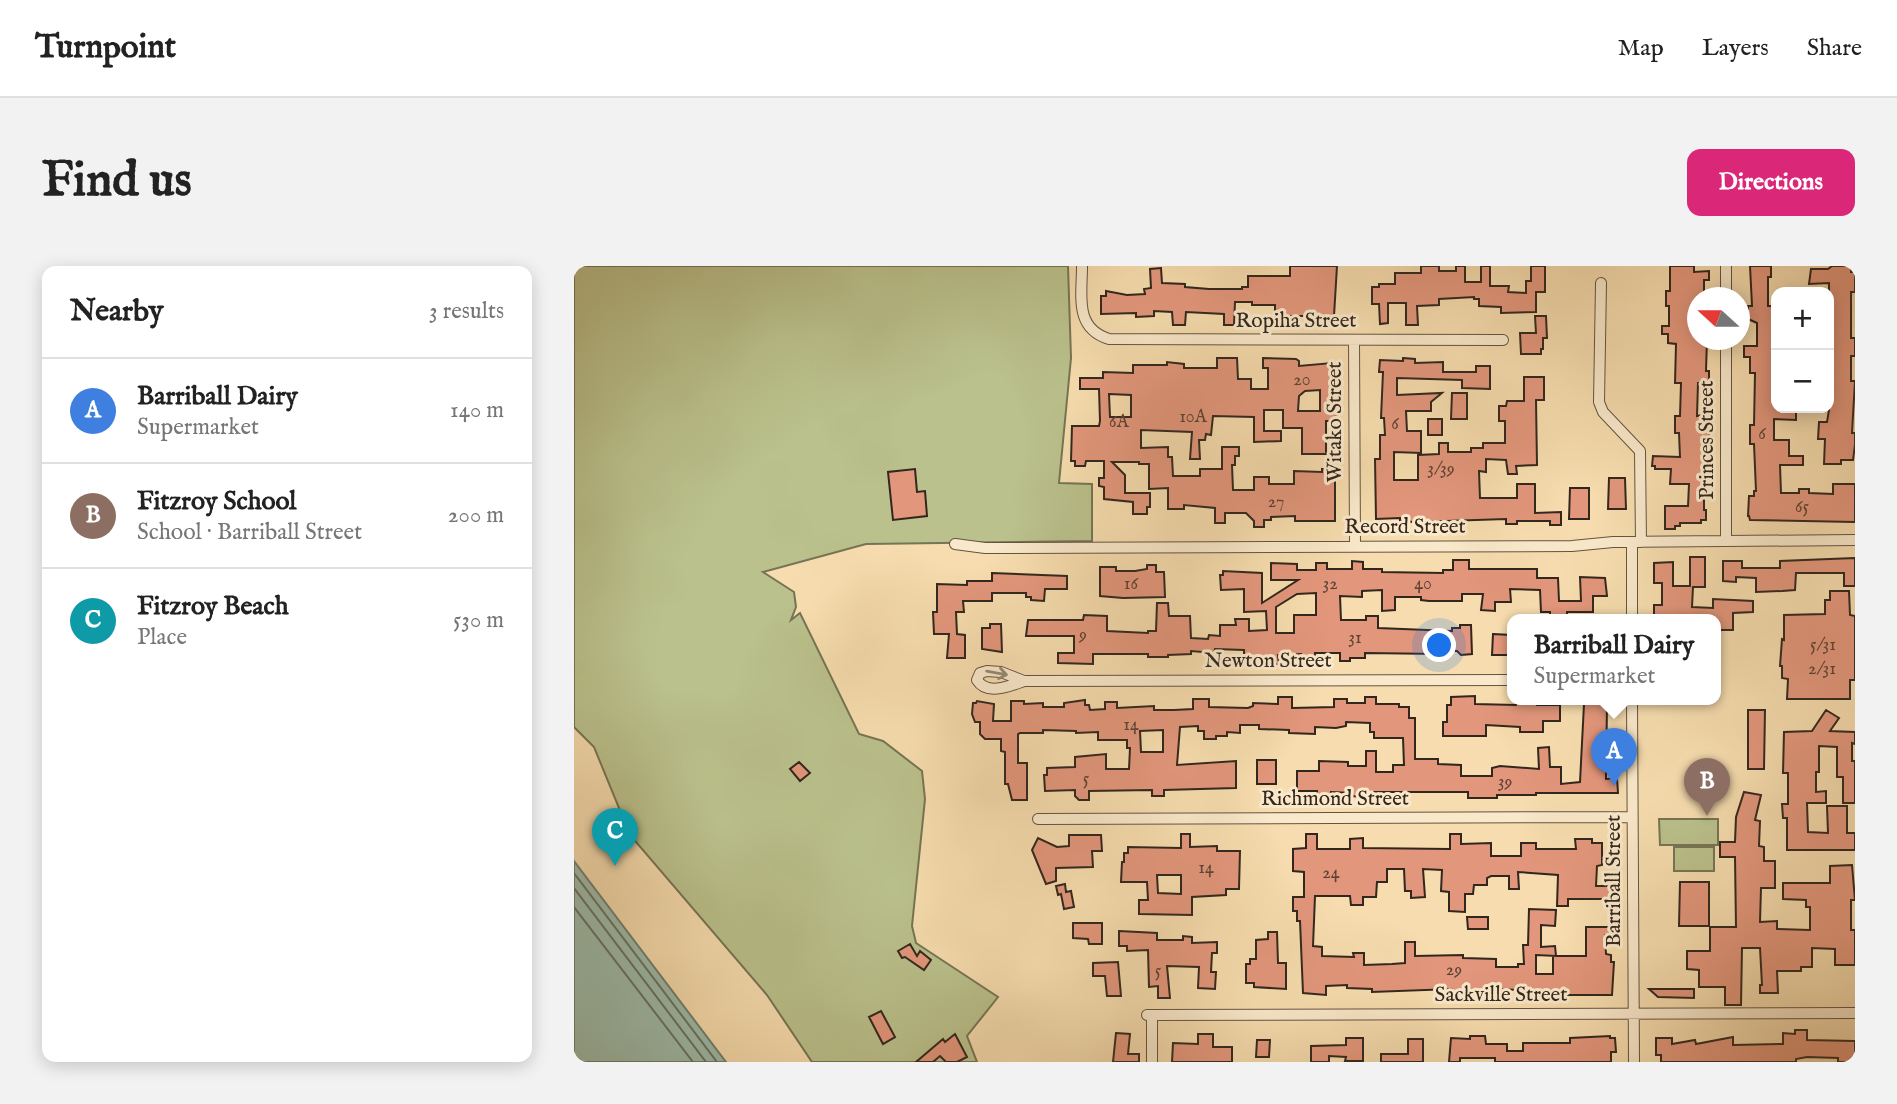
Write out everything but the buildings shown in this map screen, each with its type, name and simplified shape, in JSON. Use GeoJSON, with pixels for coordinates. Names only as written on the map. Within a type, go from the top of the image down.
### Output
{"type":"FeatureCollection","features":[{"type":"Feature","properties":{"kind":"street","name":"Ropiha Street"},"geometry":{"type":"LineString","coordinates":[[1082,266],[1082,312],[1085,323],[1092,330],[1110,339],[1503,340]]}},
{"type":"Feature","properties":{"kind":"street"},"geometry":{"type":"LineString","coordinates":[[1726,266],[1726,287]]}},
{"type":"Feature","properties":{"kind":"street"},"geometry":{"type":"LineString","coordinates":[[1601,283],[1599,402],[1603,412],[1640,451],[1632,614]]}},
{"type":"Feature","properties":{"kind":"street","name":"Witako Street"},"geometry":{"type":"LineString","coordinates":[[1354,340],[1355,546]]}},
{"type":"Feature","properties":{"kind":"street","name":"Princes Street"},"geometry":{"type":"LineString","coordinates":[[1726,350],[1726,541]]}},
{"type":"Feature","properties":{"kind":"street","name":"Record Street"},"geometry":{"type":"LineString","coordinates":[[955,544],[985,548],[1572,546],[1636,542],[1855,540]]}},
{"type":"Feature","properties":{"kind":"street","name":"Newton Street"},"geometry":{"type":"LineString","coordinates":[[1024,681],[1507,680]]}},
{"type":"Feature","properties":{"kind":"street","name":"Barriball Street"},"geometry":{"type":"LineString","coordinates":[[1632,705],[1634,1062]]}},
{"type":"Feature","properties":{"kind":"street","name":"Richmond Street"},"geometry":{"type":"LineString","coordinates":[[1038,819],[1632,817]]}},
{"type":"Feature","properties":{"kind":"street","name":"Sackville Street"},"geometry":{"type":"LineString","coordinates":[[1152,1062],[1149,1015],[1855,1013]]}},
{"type":"Feature","properties":{"kind":"green space"},"geometry":{"type":"Polygon","coordinates":[[[574,266],[1068,266],[1071,358],[1059,483],[1092,484],[1092,541],[866,544],[763,572],[794,592],[796,607],[791,620],[800,613],[859,734],[883,741],[922,771],[925,799],[912,926],[916,943],[998,997],[967,1036],[977,1062],[812,1062],[767,995],[630,835],[594,747],[574,727],[574,266]]]}},
{"type":"Feature","properties":{"kind":"green space"},"geometry":{"type":"Polygon","coordinates":[[[1659,819],[1718,819],[1718,845],[1660,845],[1659,819]]]}},
{"type":"Feature","properties":{"kind":"green space"},"geometry":{"type":"Polygon","coordinates":[[[1674,847],[1714,847],[1714,871],[1674,871],[1674,847]]]}},
{"type":"Feature","properties":{"kind":"water"},"geometry":{"type":"Polygon","coordinates":[[[574,861],[726,1062],[574,1062],[574,861]]]}},
{"type":"Feature","properties":{"kind":"place","name":"Barriball Dairy"},"geometry":{"type":"Point","coordinates":[1614,786]}},
{"type":"Feature","properties":{"kind":"place","name":"Fitzroy School"},"geometry":{"type":"Point","coordinates":[1707,816]}},
{"type":"Feature","properties":{"kind":"place","name":"Fitzroy Beach"},"geometry":{"type":"Point","coordinates":[615,866]}}]}
